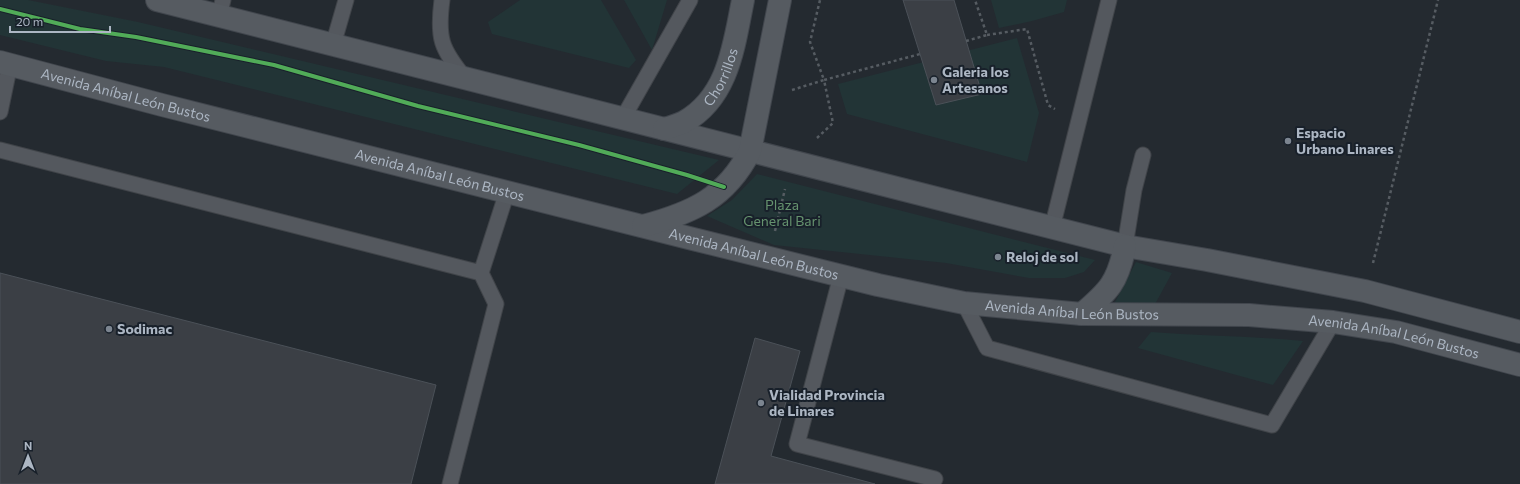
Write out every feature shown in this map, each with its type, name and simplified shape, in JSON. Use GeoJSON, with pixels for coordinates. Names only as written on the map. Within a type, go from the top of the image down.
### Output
{"type":"FeatureCollection","features":[{"type":"Feature","properties":{"kind":"main road"},"geometry":{"type":"LineString","coordinates":[[157,0],[221,8],[332,45],[1125,246],[1207,260],[1365,291],[1520,332]]}},
{"type":"Feature","properties":{"kind":"main road","name":"Chorrillos"},"geometry":{"type":"LineString","coordinates":[[664,129],[685,121],[714,95],[725,77],[732,54],[743,0]]}},
{"type":"Feature","properties":{"kind":"main road"},"geometry":{"type":"LineString","coordinates":[[642,226],[677,217],[712,197],[730,183],[742,168],[750,151],[780,0]]}},
{"type":"Feature","properties":{"kind":"main road","name":"Avenida Aníbal León Bustos"},"geometry":{"type":"LineString","coordinates":[[5,63],[162,105],[841,276],[964,303],[1082,314],[1249,315],[1333,322],[1396,332],[1520,365]]}},
{"type":"Feature","properties":{"kind":"main road"},"geometry":{"type":"LineString","coordinates":[[1082,314],[1113,285],[1121,267],[1125,246]]}},
{"type":"Feature","properties":{"kind":"lane"},"geometry":{"type":"LineString","coordinates":[[332,45],[346,0]]}},
{"type":"Feature","properties":{"kind":"lane"},"geometry":{"type":"LineString","coordinates":[[442,0],[439,31],[452,63],[465,78]]}},
{"type":"Feature","properties":{"kind":"lane"},"geometry":{"type":"LineString","coordinates":[[623,118],[690,0]]}},
{"type":"Feature","properties":{"kind":"lane"},"geometry":{"type":"LineString","coordinates":[[1052,228],[1109,0]]}},
{"type":"Feature","properties":{"kind":"lane"},"geometry":{"type":"LineString","coordinates":[[0,112],[5,63]]}},
{"type":"Feature","properties":{"kind":"lane"},"geometry":{"type":"LineString","coordinates":[[0,150],[481,273]]}},
{"type":"Feature","properties":{"kind":"lane"},"geometry":{"type":"LineString","coordinates":[[1125,246],[1134,190],[1143,155]]}},
{"type":"Feature","properties":{"kind":"lane"},"geometry":{"type":"LineString","coordinates":[[450,484],[496,304],[481,273],[507,192]]}},
{"type":"Feature","properties":{"kind":"lane"},"geometry":{"type":"LineString","coordinates":[[841,276],[797,444],[935,479]]}},
{"type":"Feature","properties":{"kind":"lane"},"geometry":{"type":"LineString","coordinates":[[964,303],[987,348],[1272,425],[1333,322]]}},
{"type":"Feature","properties":{"kind":"path"},"geometry":{"type":"LineString","coordinates":[[769,257],[791,161],[833,122],[824,80],[810,42],[820,0]]}},
{"type":"Feature","properties":{"kind":"path"},"geometry":{"type":"LineString","coordinates":[[974,0],[988,35]]}},
{"type":"Feature","properties":{"kind":"path"},"geometry":{"type":"LineString","coordinates":[[1365,291],[1438,0]]}},
{"type":"Feature","properties":{"kind":"path"},"geometry":{"type":"LineString","coordinates":[[966,41],[988,35],[1027,29],[1048,105],[1079,121]]}},
{"type":"Feature","properties":{"kind":"path"},"geometry":{"type":"LineString","coordinates":[[760,100],[824,80],[920,54]]}},
{"type":"Feature","properties":{"kind":"green space"},"geometry":{"type":"Polygon","coordinates":[[[0,0],[28,0],[138,22],[719,160],[677,194],[164,67],[106,61],[0,35],[0,0]]]}},
{"type":"Feature","properties":{"kind":"green space"},"geometry":{"type":"Polygon","coordinates":[[[520,0],[601,0],[636,60],[629,68],[492,34],[488,22],[520,0]]]}},
{"type":"Feature","properties":{"kind":"green space"},"geometry":{"type":"Polygon","coordinates":[[[624,0],[667,0],[652,50],[624,0]]]}},
{"type":"Feature","properties":{"kind":"green space"},"geometry":{"type":"Polygon","coordinates":[[[991,0],[1067,0],[1064,12],[999,28],[991,0]]]}},
{"type":"Feature","properties":{"kind":"green space"},"geometry":{"type":"Polygon","coordinates":[[[1017,38],[1039,113],[1027,162],[847,114],[838,84],[1017,38]]]}},
{"type":"Feature","properties":{"kind":"green space","name":"Plaza General Bari"},"geometry":{"type":"Polygon","coordinates":[[[757,174],[1095,260],[1084,272],[1065,278],[1029,278],[946,263],[774,245],[707,216],[732,200],[757,174]]]}},
{"type":"Feature","properties":{"kind":"green space"},"geometry":{"type":"Polygon","coordinates":[[[1136,262],[1172,273],[1154,306],[1114,304],[1136,262]]]}},
{"type":"Feature","properties":{"kind":"green space"},"geometry":{"type":"Polygon","coordinates":[[[1151,332],[1303,341],[1273,385],[1138,348],[1151,332]]]}},
{"type":"Feature","properties":{"kind":"building"},"geometry":{"type":"Polygon","coordinates":[[[903,0],[954,0],[982,94],[936,105],[903,0]]]}},
{"type":"Feature","properties":{"kind":"building","name":"Sodimac"},"geometry":{"type":"Polygon","coordinates":[[[0,273],[436,385],[411,484],[0,484],[0,273]]]}},
{"type":"Feature","properties":{"kind":"building","name":"Vialidad Provincia de Linares"},"geometry":{"type":"Polygon","coordinates":[[[755,338],[800,351],[771,456],[875,484],[715,484],[755,338]]]}},
{"type":"Feature","properties":{"kind":"cycle path"},"geometry":{"type":"LineString","coordinates":[[0,9],[80,29],[136,37],[274,65],[418,106],[579,145],[687,175],[724,187]]}},
{"type":"Feature","properties":{"kind":"place","name":"Galeria los Artesanos"},"geometry":{"type":"Point","coordinates":[934,80]}},
{"type":"Feature","properties":{"kind":"place","name":"Espacio Urbano Linares"},"geometry":{"type":"Point","coordinates":[1288,141]}},
{"type":"Feature","properties":{"kind":"place","name":"Reloj de sol"},"geometry":{"type":"Point","coordinates":[998,257]}},
{"type":"Feature","properties":{"kind":"place","name":"Sodimac"},"geometry":{"type":"Point","coordinates":[109,329]}},
{"type":"Feature","properties":{"kind":"place","name":"Vialidad Provincia de Linares"},"geometry":{"type":"Point","coordinates":[761,403]}}]}
